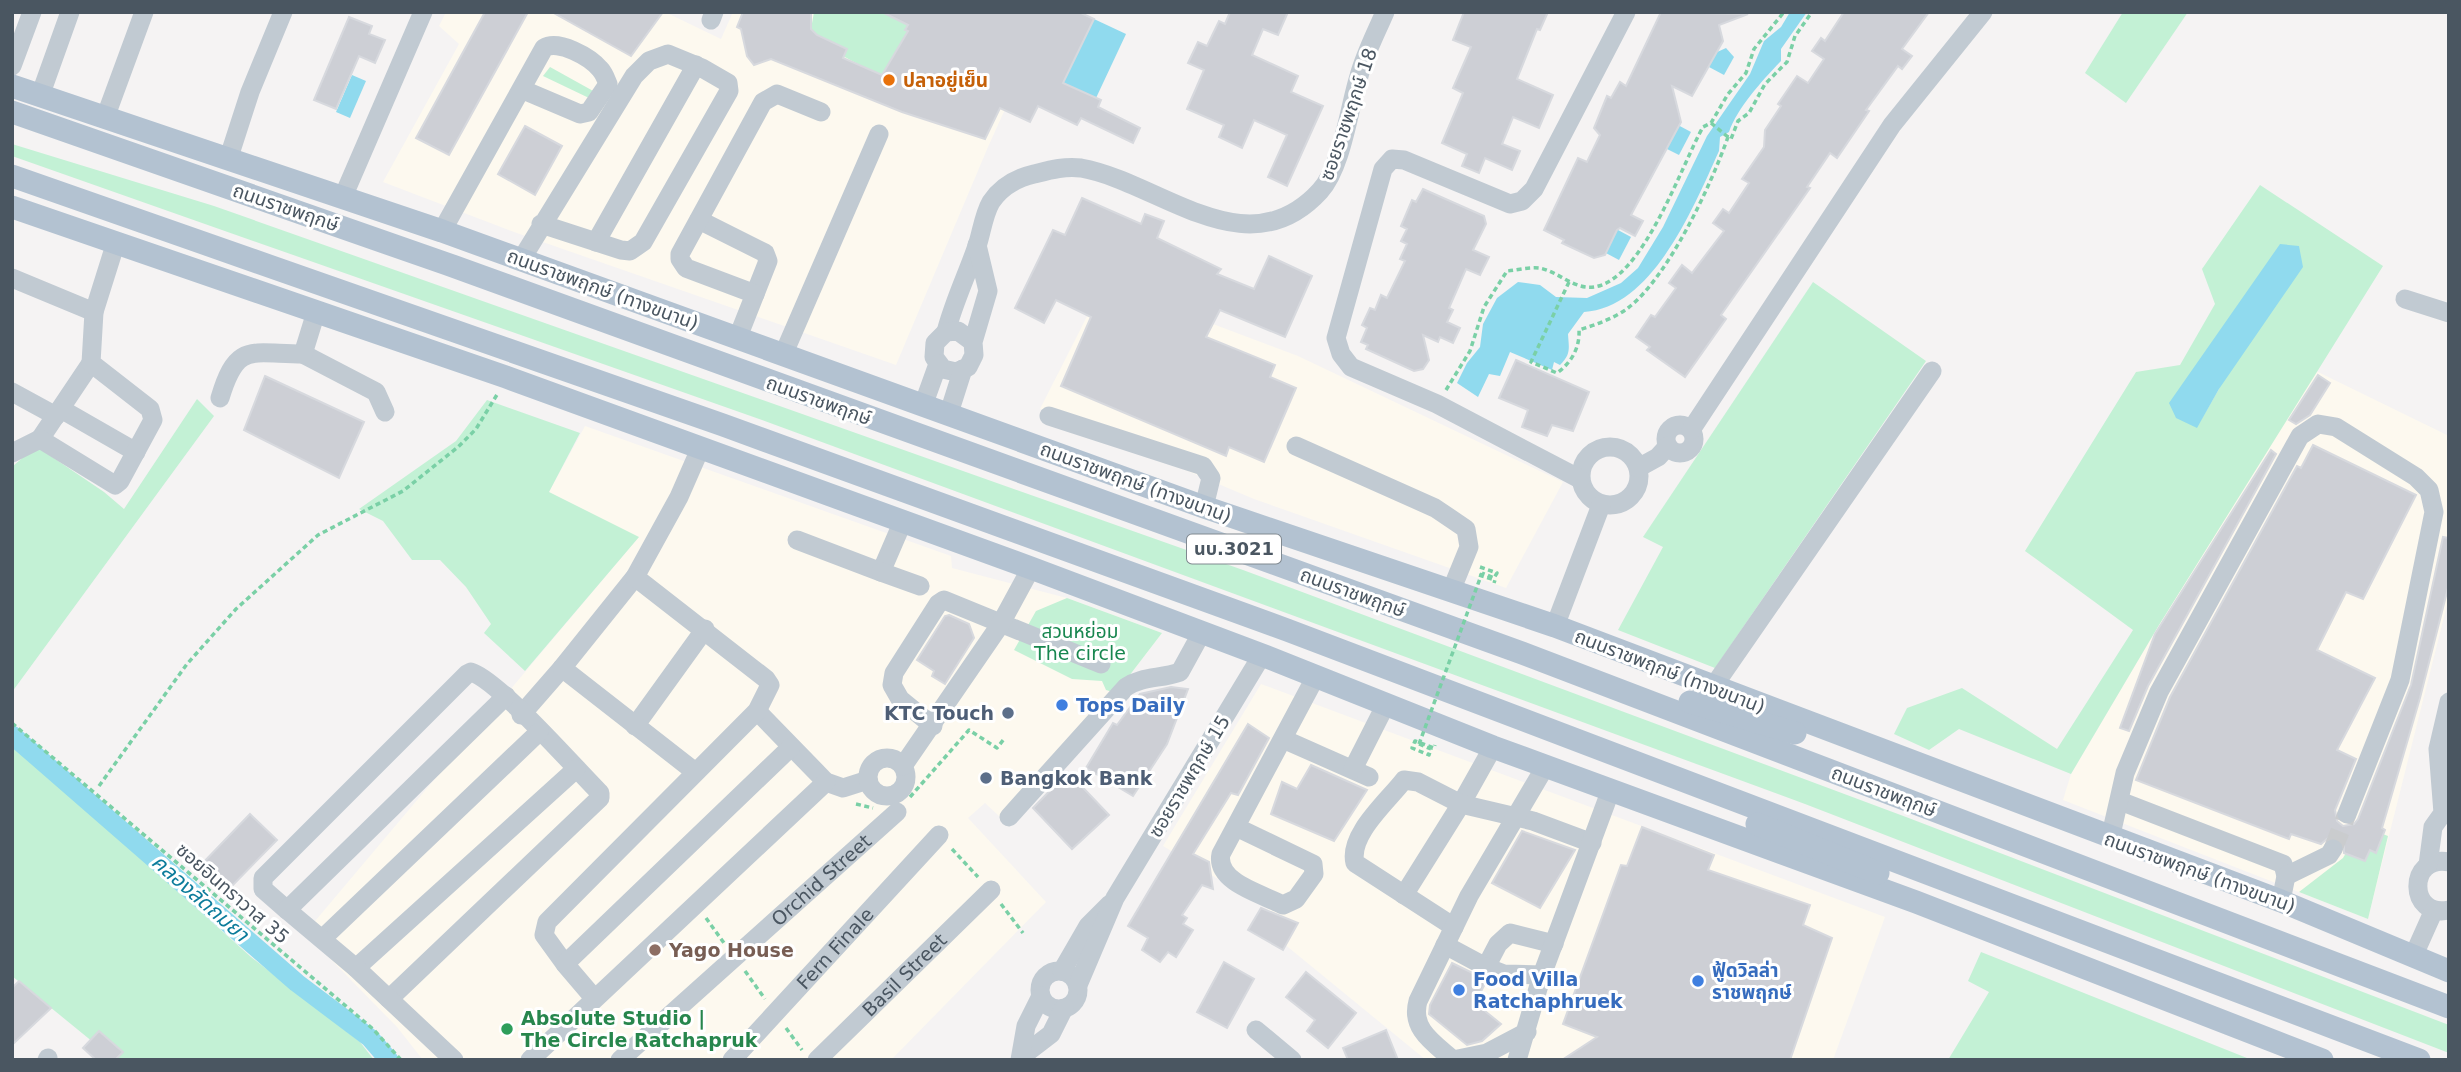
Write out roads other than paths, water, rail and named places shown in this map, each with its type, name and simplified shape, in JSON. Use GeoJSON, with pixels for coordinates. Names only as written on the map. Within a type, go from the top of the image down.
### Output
{"type":"FeatureCollection","features":[{"type":"Feature","properties":{"kind":"main road","name":"ถนนราชพฤกษ์ (ทางขนาน)"},"geometry":{"type":"LineString","coordinates":[[12,86],[442,231],[949,412],[1204,507],[1555,626],[2110,839],[2281,901],[2449,971]]}},
{"type":"Feature","properties":{"kind":"main road","name":"ถนนราชพฤกษ์"},"geometry":{"type":"LineString","coordinates":[[12,112],[434,259],[1522,653],[2449,1007]]}},
{"type":"Feature","properties":{"kind":"main road","name":"นบ.3021"},"geometry":{"type":"LineString","coordinates":[[12,176],[723,425],[1590,744],[2419,1060]]}},
{"type":"Feature","properties":{"kind":"main road"},"geometry":{"type":"LineString","coordinates":[[69,196],[97,218],[437,344],[464,363]]}},
{"type":"Feature","properties":{"kind":"main road"},"geometry":{"type":"LineString","coordinates":[[12,207],[506,377],[1031,568],[1262,655],[1610,792],[1916,902],[2322,1060]]}},
{"type":"Feature","properties":{"kind":"main road"},"geometry":{"type":"LineString","coordinates":[[1522,653],[1952,779]]}},
{"type":"Feature","properties":{"kind":"main road"},"geometry":{"type":"LineString","coordinates":[[1590,744],[1619,767],[1877,872],[1916,902]]}},
{"type":"Feature","properties":{"kind":"street"},"geometry":{"type":"LineString","coordinates":[[12,66],[32,12]]}},
{"type":"Feature","properties":{"kind":"street"},"geometry":{"type":"LineString","coordinates":[[40,96],[70,12]]}},
{"type":"Feature","properties":{"kind":"street"},"geometry":{"type":"LineString","coordinates":[[106,118],[144,12]]}},
{"type":"Feature","properties":{"kind":"street"},"geometry":{"type":"LineString","coordinates":[[228,160],[250,92],[283,12]]}},
{"type":"Feature","properties":{"kind":"street"},"geometry":{"type":"LineString","coordinates":[[343,197],[423,12]]}},
{"type":"Feature","properties":{"kind":"street","name":"ซอยราชพฤกษ์ 18"},"geometry":{"type":"LineString","coordinates":[[923,403],[938,364],[934,357],[935,343],[946,332],[990,203],[1006,186],[1024,177],[1062,167],[1102,174],[1226,223],[1261,224],[1285,218],[1310,200],[1327,182],[1360,74],[1385,12]]}},
{"type":"Feature","properties":{"kind":"street"},"geometry":{"type":"LineString","coordinates":[[1580,479],[1437,404],[1351,367],[1341,354],[1336,338],[1383,169],[1392,159],[1404,160],[1510,204],[1522,201],[1534,189],[1626,12]]}},
{"type":"Feature","properties":{"kind":"street"},"geometry":{"type":"LineString","coordinates":[[1638,468],[1658,457],[1668,446],[1665,437],[1670,429],[1683,425],[1691,430],[1892,125],[1983,12]]}},
{"type":"Feature","properties":{"kind":"street"},"geometry":{"type":"LineString","coordinates":[[521,260],[541,224],[634,76],[658,56],[668,54],[723,79],[729,91],[643,242],[630,251],[541,224]]}},
{"type":"Feature","properties":{"kind":"street"},"geometry":{"type":"LineString","coordinates":[[596,242],[696,65]]}},
{"type":"Feature","properties":{"kind":"street"},"geometry":{"type":"LineString","coordinates":[[442,231],[521,89]]}},
{"type":"Feature","properties":{"kind":"street"},"geometry":{"type":"LineString","coordinates":[[755,294],[686,268],[682,264],[680,254],[763,102],[778,94],[821,112]]}},
{"type":"Feature","properties":{"kind":"street"},"geometry":{"type":"LineString","coordinates":[[784,353],[880,134]]}},
{"type":"Feature","properties":{"kind":"street"},"geometry":{"type":"LineString","coordinates":[[699,220],[765,253],[768,261],[738,337]]}},
{"type":"Feature","properties":{"kind":"street"},"geometry":{"type":"LineString","coordinates":[[12,453],[40,439],[91,363],[94,312],[116,242]]}},
{"type":"Feature","properties":{"kind":"street"},"geometry":{"type":"LineString","coordinates":[[949,412],[963,369],[974,355],[971,340],[988,291],[977,245]]}},
{"type":"Feature","properties":{"kind":"street"},"geometry":{"type":"LineString","coordinates":[[12,278],[94,312]]}},
{"type":"Feature","properties":{"kind":"street"},"geometry":{"type":"LineString","coordinates":[[2405,299],[2449,313]]}},
{"type":"Feature","properties":{"kind":"street"},"geometry":{"type":"LineString","coordinates":[[303,354],[316,312]]}},
{"type":"Feature","properties":{"kind":"street"},"geometry":{"type":"LineString","coordinates":[[946,332],[958,331],[971,340]]}},
{"type":"Feature","properties":{"kind":"street"},"geometry":{"type":"LineString","coordinates":[[220,398],[231,366],[244,356],[303,354],[376,392],[385,412]]}},
{"type":"Feature","properties":{"kind":"street"},"geometry":{"type":"LineString","coordinates":[[40,439],[115,485],[120,481],[153,420],[153,414],[91,363]]}},
{"type":"Feature","properties":{"kind":"street"},"geometry":{"type":"LineString","coordinates":[[938,364],[950,372],[963,369]]}},
{"type":"Feature","properties":{"kind":"street"},"geometry":{"type":"LineString","coordinates":[[1713,687],[1932,371]]}},
{"type":"Feature","properties":{"kind":"street"},"geometry":{"type":"LineString","coordinates":[[12,392],[136,452]]}},
{"type":"Feature","properties":{"kind":"street"},"geometry":{"type":"LineString","coordinates":[[1049,416],[1203,466],[1210,478],[1204,507]]}},
{"type":"Feature","properties":{"kind":"street"},"geometry":{"type":"LineString","coordinates":[[2110,839],[2125,773],[2139,736],[2200,613],[2300,436],[2318,424],[2336,428],[2416,477],[2429,490],[2434,512],[2400,680],[2347,814]]}},
{"type":"Feature","properties":{"kind":"street"},"geometry":{"type":"LineString","coordinates":[[1296,446],[1435,508],[1466,529],[1469,547],[1451,591]]}},
{"type":"Feature","properties":{"kind":"street"},"geometry":{"type":"LineString","coordinates":[[1608,447],[1626,452],[1638,468],[1640,478],[1632,496],[1614,506],[1601,505],[1587,496],[1580,479],[1581,470],[1591,454],[1608,447]]}},
{"type":"Feature","properties":{"kind":"street"},"geometry":{"type":"LineString","coordinates":[[522,715],[635,577],[679,497],[700,449]]}},
{"type":"Feature","properties":{"kind":"street"},"geometry":{"type":"LineString","coordinates":[[1555,626],[1601,505]]}},
{"type":"Feature","properties":{"kind":"street"},"geometry":{"type":"LineString","coordinates":[[881,572],[902,522]]}},
{"type":"Feature","properties":{"kind":"street"},"geometry":{"type":"LineString","coordinates":[[797,540],[920,586]]}},
{"type":"Feature","properties":{"kind":"street"},"geometry":{"type":"LineString","coordinates":[[902,766],[894,760],[878,760],[869,770],[868,780],[880,795],[893,796],[904,785],[902,766],[933,726],[1000,625],[1031,568]]}},
{"type":"Feature","properties":{"kind":"street"},"geometry":{"type":"LineString","coordinates":[[594,998],[544,935],[547,922],[694,771],[757,711],[768,692],[766,679],[635,577]]}},
{"type":"Feature","properties":{"kind":"street"},"geometry":{"type":"LineString","coordinates":[[933,726],[900,699],[892,685],[894,673],[938,604],[951,601],[1000,625],[1101,664]]}},
{"type":"Feature","properties":{"kind":"street"},"geometry":{"type":"LineString","coordinates":[[635,726],[705,629]]}},
{"type":"Feature","properties":{"kind":"street"},"geometry":{"type":"LineString","coordinates":[[1009,817],[1126,687],[1138,679],[1180,672],[1202,632]]}},
{"type":"Feature","properties":{"kind":"street","name":"ซอยราชพฤกษ์ 15"},"geometry":{"type":"LineString","coordinates":[[1021,1058],[1051,1034],[1064,1008],[1077,997],[1078,985],[1115,898],[1262,655]]}},
{"type":"Feature","properties":{"kind":"street"},"geometry":{"type":"LineString","coordinates":[[562,667],[694,771]]}},
{"type":"Feature","properties":{"kind":"street"},"geometry":{"type":"LineString","coordinates":[[389,999],[596,803],[600,793],[506,696],[471,672],[263,878],[263,889],[356,968],[389,999],[454,1060]]}},
{"type":"Feature","properties":{"kind":"street"},"geometry":{"type":"LineString","coordinates":[[1236,827],[1313,864],[1314,874],[1296,899],[1283,905],[1224,875],[1219,864],[1221,854],[1316,676]]}},
{"type":"Feature","properties":{"kind":"street"},"geometry":{"type":"LineString","coordinates":[[287,910],[506,696]]}},
{"type":"Feature","properties":{"kind":"street"},"geometry":{"type":"LineString","coordinates":[[2413,957],[2441,910],[2420,900],[2416,885],[2418,877],[2428,865],[2433,827],[2443,813],[2438,749],[2449,702]]}},
{"type":"Feature","properties":{"kind":"street"},"geometry":{"type":"LineString","coordinates":[[1283,739],[1361,773],[1385,704]]}},
{"type":"Feature","properties":{"kind":"street"},"geometry":{"type":"LineString","coordinates":[[757,711],[826,782],[843,788],[868,780]]}},
{"type":"Feature","properties":{"kind":"street"},"geometry":{"type":"LineString","coordinates":[[322,939],[539,732]]}},
{"type":"Feature","properties":{"kind":"street"},"geometry":{"type":"LineString","coordinates":[[565,964],[791,747]]}},
{"type":"Feature","properties":{"kind":"street"},"geometry":{"type":"LineString","coordinates":[[1404,895],[1493,747]]}},
{"type":"Feature","properties":{"kind":"street"},"geometry":{"type":"LineString","coordinates":[[1527,1032],[1487,1053],[1453,1060],[1423,1034],[1415,1013],[1454,927],[1513,816],[1545,766]]}},
{"type":"Feature","properties":{"kind":"street"},"geometry":{"type":"LineString","coordinates":[[356,968],[576,769]]}},
{"type":"Feature","properties":{"kind":"street"},"geometry":{"type":"LineString","coordinates":[[1454,927],[1355,863],[1352,852],[1357,839],[1404,780],[1419,782],[1461,804],[1513,816],[1592,843]]}},
{"type":"Feature","properties":{"kind":"street"},"geometry":{"type":"LineString","coordinates":[[530,1060],[826,782]]}},
{"type":"Feature","properties":{"kind":"street"},"geometry":{"type":"LineString","coordinates":[[1517,1060],[1542,975],[1610,792]]}},
{"type":"Feature","properties":{"kind":"street"},"geometry":{"type":"LineString","coordinates":[[2120,801],[2283,864],[2286,876],[2281,901]]}},
{"type":"Feature","properties":{"kind":"street","name":"Orchid Street"},"geometry":{"type":"LineString","coordinates":[[620,1060],[897,812]]}},
{"type":"Feature","properties":{"kind":"street","name":"Fern Finale"},"geometry":{"type":"LineString","coordinates":[[732,1060],[939,835]]}},
{"type":"Feature","properties":{"kind":"street"},"geometry":{"type":"LineString","coordinates":[[2286,876],[2329,855],[2333,849]]}},
{"type":"Feature","properties":{"kind":"street"},"geometry":{"type":"LineString","coordinates":[[2428,865],[2449,862]]}},
{"type":"Feature","properties":{"kind":"street","name":"Basil Street"},"geometry":{"type":"LineString","coordinates":[[817,1060],[991,890]]}},
{"type":"Feature","properties":{"kind":"street","name":"ซอยราชพฤกษ์ 15"},"geometry":{"type":"LineString","coordinates":[[1021,1058],[1026,1026],[1041,996],[1045,977],[1062,971],[1088,926],[1115,898]]}},
{"type":"Feature","properties":{"kind":"street"},"geometry":{"type":"LineString","coordinates":[[1486,967],[1498,944],[1510,933],[1554,944]]}},
{"type":"Feature","properties":{"kind":"street"},"geometry":{"type":"LineString","coordinates":[[1445,946],[1504,974],[1542,975]]}},
{"type":"Feature","properties":{"kind":"street"},"geometry":{"type":"LineString","coordinates":[[1062,971],[1072,975],[1078,985]]}},
{"type":"Feature","properties":{"kind":"street"},"geometry":{"type":"LineString","coordinates":[[1041,996],[1053,1008],[1064,1008]]}},
{"type":"Feature","properties":{"kind":"street"},"geometry":{"type":"LineString","coordinates":[[1256,1030],[1292,1060]]}},
{"type":"Feature","properties":{"kind":"water"},"geometry":{"type":"Polygon","coordinates":[[[1790,12],[1807,12],[1781,49],[1781,61],[1744,104],[1729,132],[1720,137],[1719,151],[1697,199],[1668,251],[1650,274],[1631,293],[1609,306],[1584,312],[1568,334],[1566,358],[1560,365],[1554,362],[1552,370],[1510,352],[1500,376],[1489,374],[1478,397],[1457,383],[1467,363],[1480,347],[1483,324],[1497,298],[1518,282],[1540,285],[1556,297],[1587,298],[1621,283],[1638,268],[1663,227],[1707,136],[1750,74],[1764,41],[1781,27],[1790,12]]]}},
{"type":"Feature","properties":{"kind":"water"},"geometry":{"type":"Polygon","coordinates":[[[1094,19],[1126,34],[1096,98],[1063,83],[1094,19]]]}},
{"type":"Feature","properties":{"kind":"water"},"geometry":{"type":"Polygon","coordinates":[[[1726,48],[1734,57],[1724,75],[1709,67],[1715,53],[1726,48]]]}},
{"type":"Feature","properties":{"kind":"water"},"geometry":{"type":"Polygon","coordinates":[[[352,75],[366,81],[350,118],[336,112],[352,75]]]}},
{"type":"Feature","properties":{"kind":"water"},"geometry":{"type":"Polygon","coordinates":[[[1676,124],[1691,132],[1679,155],[1653,142],[1676,124]]]}},
{"type":"Feature","properties":{"kind":"water"},"geometry":{"type":"Polygon","coordinates":[[[1605,223],[1631,237],[1619,260],[1604,252],[1605,223]]]}},
{"type":"Feature","properties":{"kind":"water"},"geometry":{"type":"Polygon","coordinates":[[[2280,244],[2299,246],[2303,267],[2219,389],[2197,428],[2176,418],[2169,403],[2280,244]]]}},
{"type":"Feature","properties":{"kind":"waterway","name":"คลองลัดถมยา"},"geometry":{"type":"LineString","coordinates":[[12,735],[297,983],[370,1038],[389,1060]]}},
{"type":"Feature","properties":{"kind":"tunnel"},"geometry":{"type":"LineString","coordinates":[[2333,849],[2347,814]]}},
{"type":"Feature","properties":{"kind":"place","name":"ปลาอยู่เย็น"},"geometry":{"type":"Point","coordinates":[889,80]}},
{"type":"Feature","properties":{"kind":"place","name":"Tops Daily"},"geometry":{"type":"Point","coordinates":[1062,705]}},
{"type":"Feature","properties":{"kind":"place","name":"KTC Touch"},"geometry":{"type":"Point","coordinates":[1008,713]}},
{"type":"Feature","properties":{"kind":"place","name":"Bangkok Bank"},"geometry":{"type":"Point","coordinates":[986,778]}},
{"type":"Feature","properties":{"kind":"place","name":"Yago House"},"geometry":{"type":"Point","coordinates":[655,950]}},
{"type":"Feature","properties":{"kind":"place","name":"ฟู้ดวิลล่า ราชพฤกษ์"},"geometry":{"type":"Point","coordinates":[1698,981]}},
{"type":"Feature","properties":{"kind":"place","name":"Food Villa Ratchaphruek"},"geometry":{"type":"Point","coordinates":[1459,990]}},
{"type":"Feature","properties":{"kind":"place","name":"Absolute Studio | The Circle Ratchapruk"},"geometry":{"type":"Point","coordinates":[507,1029]}},
{"type":"Feature","properties":{"kind":"park label","name":"สวนหย่อม The circle"},"geometry":{"type":"Point","coordinates":[1080,642]}}]}
